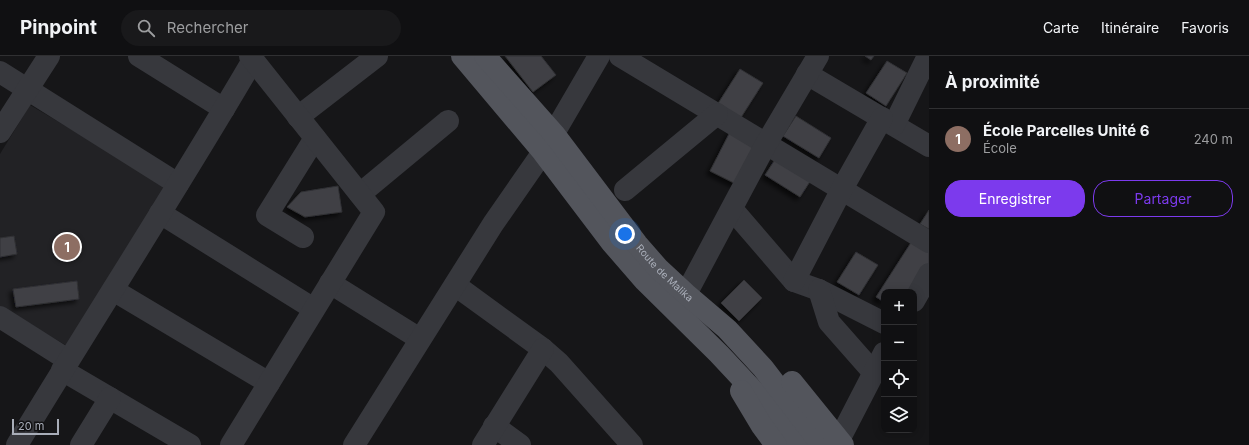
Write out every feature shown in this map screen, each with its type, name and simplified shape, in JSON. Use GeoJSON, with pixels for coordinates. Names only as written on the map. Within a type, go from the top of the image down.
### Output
{"type":"FeatureCollection","features":[{"type":"Feature","properties":{"kind":"main road","name":"Route de Malika"},"geometry":{"type":"LineString","coordinates":[[462,56],[543,152],[612,243],[645,281],[719,354],[783,409],[835,443]]}},
{"type":"Feature","properties":{"kind":"main road","name":"Route de Malika"},"geometry":{"type":"LineString","coordinates":[[485,56],[554,134],[637,244],[658,268],[727,329],[763,368],[799,445]]}},
{"type":"Feature","properties":{"kind":"main road"},"geometry":{"type":"LineString","coordinates":[[727,329],[770,359],[785,373],[835,443]]}},
{"type":"Feature","properties":{"kind":"main road"},"geometry":{"type":"LineString","coordinates":[[719,354],[762,426],[776,445]]}},
{"type":"Feature","properties":{"kind":"street"},"geometry":{"type":"LineString","coordinates":[[0,132],[49,56]]}},
{"type":"Feature","properties":{"kind":"street"},"geometry":{"type":"LineString","coordinates":[[139,56],[224,110]]}},
{"type":"Feature","properties":{"kind":"street"},"geometry":{"type":"LineString","coordinates":[[298,117],[377,56]]}},
{"type":"Feature","properties":{"kind":"street"},"geometry":{"type":"LineString","coordinates":[[354,445],[493,224],[543,152],[599,56]]}},
{"type":"Feature","properties":{"kind":"street"},"geometry":{"type":"LineString","coordinates":[[620,56],[929,242]]}},
{"type":"Feature","properties":{"kind":"street"},"geometry":{"type":"LineString","coordinates":[[794,281],[842,189],[888,122],[928,56]]}},
{"type":"Feature","properties":{"kind":"street"},"geometry":{"type":"LineString","coordinates":[[17,445],[65,365],[224,110],[252,58],[374,212],[231,445]]}},
{"type":"Feature","properties":{"kind":"street"},"geometry":{"type":"LineString","coordinates":[[686,294],[809,63],[888,122],[929,146]]}},
{"type":"Feature","properties":{"kind":"street"},"geometry":{"type":"LineString","coordinates":[[0,72],[178,184]]}},
{"type":"Feature","properties":{"kind":"street"},"geometry":{"type":"LineString","coordinates":[[625,190],[717,114]]}},
{"type":"Feature","properties":{"kind":"street"},"geometry":{"type":"LineString","coordinates":[[360,194],[448,121]]}},
{"type":"Feature","properties":{"kind":"street"},"geometry":{"type":"LineString","coordinates":[[303,237],[267,215],[315,138]]}},
{"type":"Feature","properties":{"kind":"street"},"geometry":{"type":"LineString","coordinates":[[732,209],[794,281],[819,290],[881,321]]}},
{"type":"Feature","properties":{"kind":"street"},"geometry":{"type":"LineString","coordinates":[[160,213],[314,308]]}},
{"type":"Feature","properties":{"kind":"street"},"geometry":{"type":"LineString","coordinates":[[917,296],[929,274]]}},
{"type":"Feature","properties":{"kind":"street"},"geometry":{"type":"LineString","coordinates":[[330,283],[420,339]]}},
{"type":"Feature","properties":{"kind":"street"},"geometry":{"type":"LineString","coordinates":[[455,285],[543,349],[559,363],[632,445]]}},
{"type":"Feature","properties":{"kind":"street"},"geometry":{"type":"LineString","coordinates":[[113,290],[269,382]]}},
{"type":"Feature","properties":{"kind":"street"},"geometry":{"type":"LineString","coordinates":[[819,290],[829,322],[873,372]]}},
{"type":"Feature","properties":{"kind":"street"},"geometry":{"type":"LineString","coordinates":[[917,303],[929,310]]}},
{"type":"Feature","properties":{"kind":"street"},"geometry":{"type":"LineString","coordinates":[[0,317],[110,398],[190,445]]}},
{"type":"Feature","properties":{"kind":"street"},"geometry":{"type":"LineString","coordinates":[[483,445],[543,349]]}},
{"type":"Feature","properties":{"kind":"street"},"geometry":{"type":"LineString","coordinates":[[835,443],[881,358]]}},
{"type":"Feature","properties":{"kind":"street"},"geometry":{"type":"LineString","coordinates":[[81,445],[110,398]]}},
{"type":"Feature","properties":{"kind":"street"},"geometry":{"type":"LineString","coordinates":[[494,426],[520,445]]}},
{"type":"Feature","properties":{"kind":"shaded area"},"geometry":{"type":"Polygon","coordinates":[[[30,105],[169,187],[72,349],[0,306],[0,154],[30,105]]]}},
{"type":"Feature","properties":{"kind":"building"},"geometry":{"type":"Polygon","coordinates":[[[505,56],[541,56],[556,75],[533,92],[505,56]]]}},
{"type":"Feature","properties":{"kind":"building"},"geometry":{"type":"Polygon","coordinates":[[[865,56],[874,56],[871,60],[865,56]]]}},
{"type":"Feature","properties":{"kind":"building"},"geometry":{"type":"Polygon","coordinates":[[[887,61],[907,73],[886,106],[866,93],[887,61]]]}},
{"type":"Feature","properties":{"kind":"building"},"geometry":{"type":"Polygon","coordinates":[[[740,69],[763,83],[740,119],[717,105],[740,69]]]}},
{"type":"Feature","properties":{"kind":"building"},"geometry":{"type":"Polygon","coordinates":[[[796,116],[831,138],[819,158],[783,136],[796,116]]]}},
{"type":"Feature","properties":{"kind":"building"},"geometry":{"type":"Polygon","coordinates":[[[731,130],[759,145],[738,185],[710,171],[731,130]]]}},
{"type":"Feature","properties":{"kind":"building"},"geometry":{"type":"Polygon","coordinates":[[[776,158],[811,180],[800,197],[765,175],[776,158]]]}},
{"type":"Feature","properties":{"kind":"building"},"geometry":{"type":"Polygon","coordinates":[[[338,186],[342,212],[305,217],[287,207],[301,192],[338,186]]]}},
{"type":"Feature","properties":{"kind":"building"},"geometry":{"type":"Polygon","coordinates":[[[929,210],[929,229],[920,224],[929,210]]]}},
{"type":"Feature","properties":{"kind":"building"},"geometry":{"type":"Polygon","coordinates":[[[14,236],[17,254],[0,257],[0,238],[14,236]]]}},
{"type":"Feature","properties":{"kind":"building"},"geometry":{"type":"Polygon","coordinates":[[[912,241],[929,252],[929,266],[915,289],[881,289],[912,241]]]}},
{"type":"Feature","properties":{"kind":"building"},"geometry":{"type":"Polygon","coordinates":[[[856,252],[878,265],[859,295],[837,282],[856,252]]]}},
{"type":"Feature","properties":{"kind":"building"},"geometry":{"type":"Polygon","coordinates":[[[744,280],[762,298],[739,321],[721,303],[744,280]]]}},
{"type":"Feature","properties":{"kind":"building"},"geometry":{"type":"Polygon","coordinates":[[[77,281],[79,299],[16,307],[13,289],[77,281]]]}},
{"type":"Feature","properties":{"kind":"building"},"geometry":{"type":"Polygon","coordinates":[[[881,289],[881,300],[876,297],[881,289]]]}},
{"type":"Feature","properties":{"kind":"place","name":"École Parcelles Unité 6"},"geometry":{"type":"Point","coordinates":[67,247]}}]}
